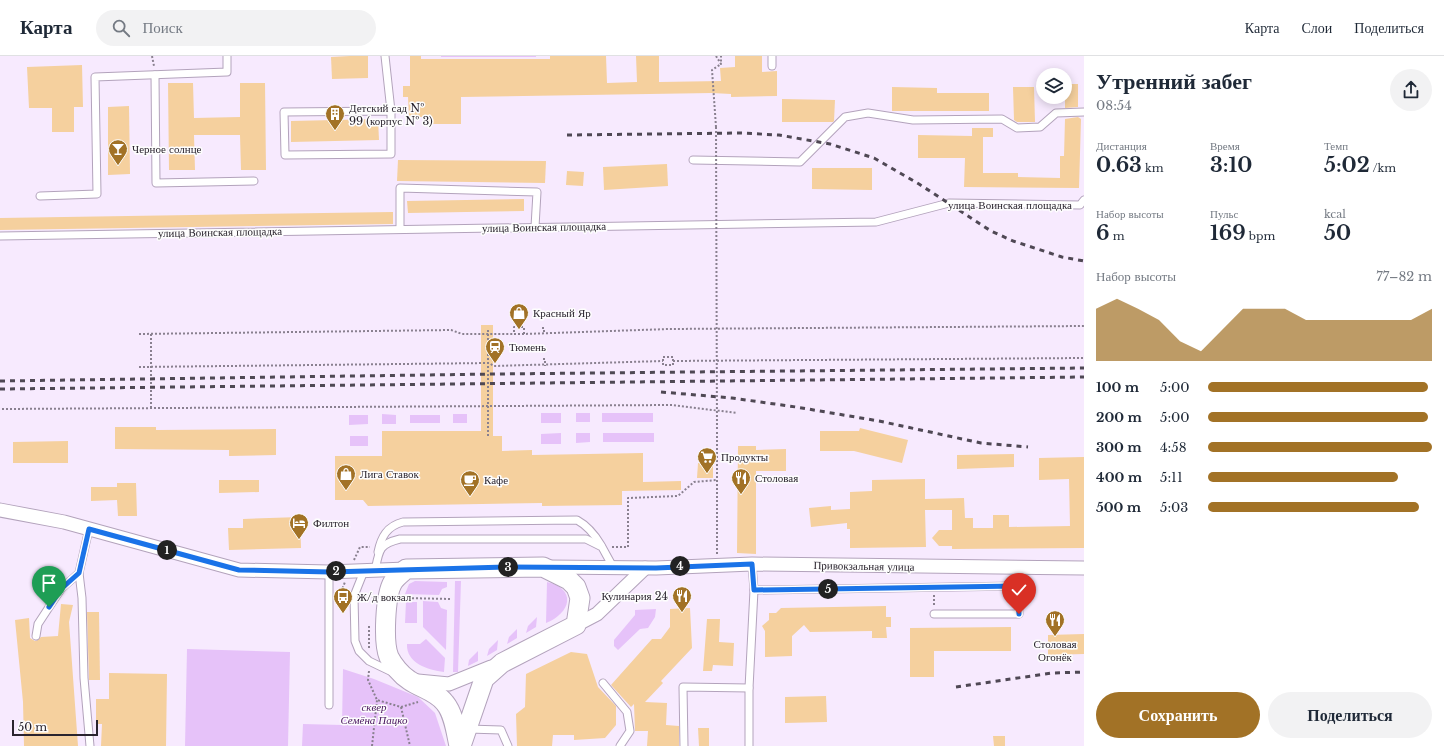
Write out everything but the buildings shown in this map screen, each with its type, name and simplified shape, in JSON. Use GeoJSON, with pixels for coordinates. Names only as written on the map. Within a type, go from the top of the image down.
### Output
{"type":"FeatureCollection","features":[{"type":"Feature","properties":{"kind":"street"},"geometry":{"type":"LineString","coordinates":[[0,510],[64,522],[239,570],[330,572],[406,569]]}},
{"type":"Feature","properties":{"kind":"street","name":"Привокзальная улица"},"geometry":{"type":"LineString","coordinates":[[406,569],[543,567],[645,568],[717,564],[1084,568]]}},
{"type":"Feature","properties":{"kind":"street","name":"Привокзальная улица"},"geometry":{"type":"LineString","coordinates":[[543,567],[569,580],[576,587],[580,598],[576,625]]}},
{"type":"Feature","properties":{"kind":"street"},"geometry":{"type":"LineString","coordinates":[[408,680],[449,684],[502,663],[597,614],[645,568]]}},
{"type":"Feature","properties":{"kind":"street"},"geometry":{"type":"LineString","coordinates":[[406,569],[393,581],[387,597],[386,642],[389,656],[396,667],[408,680],[436,694],[445,703],[463,740]]}},
{"type":"Feature","properties":{"kind":"street"},"geometry":{"type":"LineString","coordinates":[[463,740],[484,679],[502,663]]}},
{"type":"Feature","properties":{"kind":"lane"},"geometry":{"type":"LineString","coordinates":[[40,196],[97,194],[95,77],[227,72],[227,56]]}},
{"type":"Feature","properties":{"kind":"lane"},"geometry":{"type":"LineString","coordinates":[[385,56],[391,111],[391,154],[285,155],[284,112],[391,111]]}},
{"type":"Feature","properties":{"kind":"lane"},"geometry":{"type":"LineString","coordinates":[[772,56],[772,66]]}},
{"type":"Feature","properties":{"kind":"lane"},"geometry":{"type":"LineString","coordinates":[[155,75],[156,183],[254,182]]}},
{"type":"Feature","properties":{"kind":"lane"},"geometry":{"type":"LineString","coordinates":[[693,160],[800,162],[844,117],[868,113],[913,120],[1002,119],[1017,128],[1040,127],[1056,113],[1084,112]]}},
{"type":"Feature","properties":{"kind":"lane"},"geometry":{"type":"LineString","coordinates":[[400,229],[400,188],[537,192],[535,227]]}},
{"type":"Feature","properties":{"kind":"lane","name":"улица Воинская площадка"},"geometry":{"type":"LineString","coordinates":[[0,236],[876,222],[949,203],[1080,205],[1084,200]]}},
{"type":"Feature","properties":{"kind":"lane"},"geometry":{"type":"LineString","coordinates":[[408,680],[369,661],[359,650],[355,640],[354,596],[378,552],[380,541],[387,531],[396,524],[403,522],[577,520],[583,523],[596,536],[613,568]]}},
{"type":"Feature","properties":{"kind":"lane"},"geometry":{"type":"LineString","coordinates":[[89,529],[79,573],[82,598],[84,678],[90,746]]}},
{"type":"Feature","properties":{"kind":"lane"},"geometry":{"type":"LineString","coordinates":[[378,552],[387,543],[400,540],[586,539],[599,543],[602,547]]}},
{"type":"Feature","properties":{"kind":"lane"},"geometry":{"type":"LineString","coordinates":[[749,746],[749,688],[754,590],[752,564]]}},
{"type":"Feature","properties":{"kind":"lane"},"geometry":{"type":"LineString","coordinates":[[329,705],[330,572]]}},
{"type":"Feature","properties":{"kind":"lane"},"geometry":{"type":"LineString","coordinates":[[36,636],[38,624],[61,589],[79,573]]}},
{"type":"Feature","properties":{"kind":"lane"},"geometry":{"type":"LineString","coordinates":[[754,590],[934,586],[1017,586],[1019,614],[934,614]]}},
{"type":"Feature","properties":{"kind":"lane"},"geometry":{"type":"LineString","coordinates":[[603,683],[627,712],[630,731],[620,746]]}},
{"type":"Feature","properties":{"kind":"lane"},"geometry":{"type":"LineString","coordinates":[[684,746],[683,687],[749,688]]}},
{"type":"Feature","properties":{"kind":"lane"},"geometry":{"type":"LineString","coordinates":[[463,740],[501,730],[508,746]]}},
{"type":"Feature","properties":{"kind":"path"},"geometry":{"type":"LineString","coordinates":[[716,56],[721,64]]}},
{"type":"Feature","properties":{"kind":"path"},"geometry":{"type":"LineString","coordinates":[[721,56],[721,64]]}},
{"type":"Feature","properties":{"kind":"path"},"geometry":{"type":"LineString","coordinates":[[717,564],[716,127],[712,70],[721,64]]}},
{"type":"Feature","properties":{"kind":"path"},"geometry":{"type":"LineString","coordinates":[[139,334],[451,330],[462,334],[524,334],[669,328],[1084,326]]}},
{"type":"Feature","properties":{"kind":"path"},"geometry":{"type":"LineString","coordinates":[[514,334],[514,327],[524,327],[524,334]]}},
{"type":"Feature","properties":{"kind":"path"},"geometry":{"type":"LineString","coordinates":[[488,328],[488,436]]}},
{"type":"Feature","properties":{"kind":"path"},"geometry":{"type":"LineString","coordinates":[[542,328],[544,328],[544,333]]}},
{"type":"Feature","properties":{"kind":"path"},"geometry":{"type":"LineString","coordinates":[[151,333],[151,408]]}},
{"type":"Feature","properties":{"kind":"path"},"geometry":{"type":"LineString","coordinates":[[662,357],[673,357],[673,361],[673,364],[663,365],[662,357]]}},
{"type":"Feature","properties":{"kind":"path"},"geometry":{"type":"LineString","coordinates":[[673,361],[1084,358]]}},
{"type":"Feature","properties":{"kind":"path"},"geometry":{"type":"LineString","coordinates":[[543,359],[545,359],[545,366]]}},
{"type":"Feature","properties":{"kind":"path"},"geometry":{"type":"LineString","coordinates":[[139,366],[489,363],[494,366],[545,366],[663,362]]}},
{"type":"Feature","properties":{"kind":"path"},"geometry":{"type":"LineString","coordinates":[[2,409],[672,405],[737,414]]}},
{"type":"Feature","properties":{"kind":"path"},"geometry":{"type":"LineString","coordinates":[[934,586],[934,614]]}},
{"type":"Feature","properties":{"kind":"path"},"geometry":{"type":"LineString","coordinates":[[369,626],[368,680],[377,700],[372,746]]}},
{"type":"Feature","properties":{"kind":"path"},"geometry":{"type":"LineString","coordinates":[[377,700],[401,707],[424,700]]}},
{"type":"Feature","properties":{"kind":"path"},"geometry":{"type":"LineString","coordinates":[[401,707],[410,746]]}},
{"type":"Feature","properties":{"kind":"green space"},"geometry":{"type":"Polygon","coordinates":[[[536,56],[536,57],[441,57],[536,56]]]}},
{"type":"Feature","properties":{"kind":"green space"},"geometry":{"type":"Polygon","coordinates":[[[541,413],[561,413],[561,423],[541,423],[541,413]]]}},
{"type":"Feature","properties":{"kind":"green space"},"geometry":{"type":"Polygon","coordinates":[[[576,413],[590,413],[590,422],[576,422],[576,413]]]}},
{"type":"Feature","properties":{"kind":"green space"},"geometry":{"type":"Polygon","coordinates":[[[602,413],[653,413],[653,422],[602,422],[602,413]]]}},
{"type":"Feature","properties":{"kind":"green space"},"geometry":{"type":"Polygon","coordinates":[[[382,414],[396,415],[396,424],[382,424],[382,414]]]}},
{"type":"Feature","properties":{"kind":"green space"},"geometry":{"type":"Polygon","coordinates":[[[453,414],[467,414],[467,423],[453,423],[453,414]]]}},
{"type":"Feature","properties":{"kind":"green space"},"geometry":{"type":"Polygon","coordinates":[[[349,415],[368,415],[368,424],[349,425],[349,415]]]}},
{"type":"Feature","properties":{"kind":"green space"},"geometry":{"type":"Polygon","coordinates":[[[410,415],[440,415],[440,423],[410,423],[410,415]]]}},
{"type":"Feature","properties":{"kind":"green space"},"geometry":{"type":"Polygon","coordinates":[[[561,433],[561,444],[541,444],[541,434],[561,433]]]}},
{"type":"Feature","properties":{"kind":"green space"},"geometry":{"type":"Polygon","coordinates":[[[576,433],[590,433],[590,442],[576,443],[576,433]]]}},
{"type":"Feature","properties":{"kind":"green space"},"geometry":{"type":"Polygon","coordinates":[[[603,433],[654,433],[654,442],[603,442],[603,433]]]}},
{"type":"Feature","properties":{"kind":"green space"},"geometry":{"type":"Polygon","coordinates":[[[350,436],[368,436],[368,446],[350,446],[350,436]]]}},
{"type":"Feature","properties":{"kind":"green space"},"geometry":{"type":"Polygon","coordinates":[[[415,581],[447,582],[447,587],[442,589],[439,595],[405,594],[409,584],[415,581]]]}},
{"type":"Feature","properties":{"kind":"green space"},"geometry":{"type":"Polygon","coordinates":[[[455,581],[461,581],[458,672],[453,672],[455,581]]]}},
{"type":"Feature","properties":{"kind":"green space"},"geometry":{"type":"Polygon","coordinates":[[[547,582],[557,585],[563,590],[567,601],[561,613],[546,623],[547,582]]]}},
{"type":"Feature","properties":{"kind":"green space"},"geometry":{"type":"Polygon","coordinates":[[[423,601],[438,602],[441,608],[447,610],[446,650],[423,627],[423,601]]]}},
{"type":"Feature","properties":{"kind":"green space"},"geometry":{"type":"Polygon","coordinates":[[[406,602],[417,602],[417,623],[405,623],[406,602]]]}},
{"type":"Feature","properties":{"kind":"green space"},"geometry":{"type":"Polygon","coordinates":[[[656,609],[655,617],[648,628],[640,629],[618,650],[614,646],[614,640],[635,615],[635,610],[656,609]]]}},
{"type":"Feature","properties":{"kind":"green space"},"geometry":{"type":"Polygon","coordinates":[[[537,617],[536,627],[526,633],[528,626],[537,617]]]}},
{"type":"Feature","properties":{"kind":"green space"},"geometry":{"type":"Polygon","coordinates":[[[517,629],[517,638],[507,644],[509,637],[517,629]]]}},
{"type":"Feature","properties":{"kind":"green space"},"geometry":{"type":"Polygon","coordinates":[[[426,639],[445,658],[444,672],[425,667],[414,661],[410,656],[407,644],[420,644],[426,639]]]}},
{"type":"Feature","properties":{"kind":"green space"},"geometry":{"type":"Polygon","coordinates":[[[498,640],[497,650],[487,656],[489,649],[498,640]]]}},
{"type":"Feature","properties":{"kind":"green space"},"geometry":{"type":"Polygon","coordinates":[[[187,649],[290,652],[288,746],[185,746],[187,649]]]}},
{"type":"Feature","properties":{"kind":"green space"},"geometry":{"type":"Polygon","coordinates":[[[478,651],[478,661],[468,666],[469,660],[478,651]]]}},
{"type":"Feature","properties":{"kind":"green space","name":"сквер Семёна Пацко"},"geometry":{"type":"Polygon","coordinates":[[[343,669],[374,679],[418,697],[435,713],[446,746],[302,746],[303,724],[342,725],[343,669]]]}},
{"type":"Feature","properties":{"kind":"railway"},"geometry":{"type":"LineString","coordinates":[[567,135],[740,133],[779,135],[830,144],[874,158],[919,184],[991,231],[1013,241],[1062,257],[1084,261]]}},
{"type":"Feature","properties":{"kind":"railway"},"geometry":{"type":"LineString","coordinates":[[0,381],[1084,368]]}},
{"type":"Feature","properties":{"kind":"railway"},"geometry":{"type":"LineString","coordinates":[[0,389],[1084,377]]}},
{"type":"Feature","properties":{"kind":"railway"},"geometry":{"type":"LineString","coordinates":[[661,392],[732,398],[796,407],[879,421],[981,443],[1028,447]]}},
{"type":"Feature","properties":{"kind":"railway"},"geometry":{"type":"LineString","coordinates":[[956,687],[1052,673],[1084,672]]}},
{"type":"Feature","properties":{"kind":"place","name":"Детский сад № 99 (корпус № 3)"},"geometry":{"type":"Point","coordinates":[335,131]}},
{"type":"Feature","properties":{"kind":"place","name":"Черное солнце"},"geometry":{"type":"Point","coordinates":[118,166]}},
{"type":"Feature","properties":{"kind":"place","name":"Красный Яр"},"geometry":{"type":"Point","coordinates":[519,330]}},
{"type":"Feature","properties":{"kind":"place","name":"Тюмень"},"geometry":{"type":"Point","coordinates":[495,364]}},
{"type":"Feature","properties":{"kind":"place","name":"Продукты"},"geometry":{"type":"Point","coordinates":[707,474]}},
{"type":"Feature","properties":{"kind":"place","name":"Лига Ставок"},"geometry":{"type":"Point","coordinates":[346,491]}},
{"type":"Feature","properties":{"kind":"place","name":"Столовая"},"geometry":{"type":"Point","coordinates":[741,495]}},
{"type":"Feature","properties":{"kind":"place","name":"Кафе"},"geometry":{"type":"Point","coordinates":[470,497]}},
{"type":"Feature","properties":{"kind":"place","name":"Филтон"},"geometry":{"type":"Point","coordinates":[299,540]}},
{"type":"Feature","properties":{"kind":"place","name":"Кулинария 24"},"geometry":{"type":"Point","coordinates":[682,613]}},
{"type":"Feature","properties":{"kind":"place","name":"Ж/д вокзал"},"geometry":{"type":"Point","coordinates":[343,614]}},
{"type":"Feature","properties":{"kind":"place","name":"Столовая Огонёк"},"geometry":{"type":"Point","coordinates":[1055,637]}},
{"type":"Feature","properties":{"kind":"route"},"geometry":{"type":"LineString","coordinates":[[49,607],[61,589],[79,573],[89,529],[239,570],[330,572],[506,567],[656,568],[717,564],[752,564],[754,590],[934,586],[1017,586],[1019,614]]}}]}
